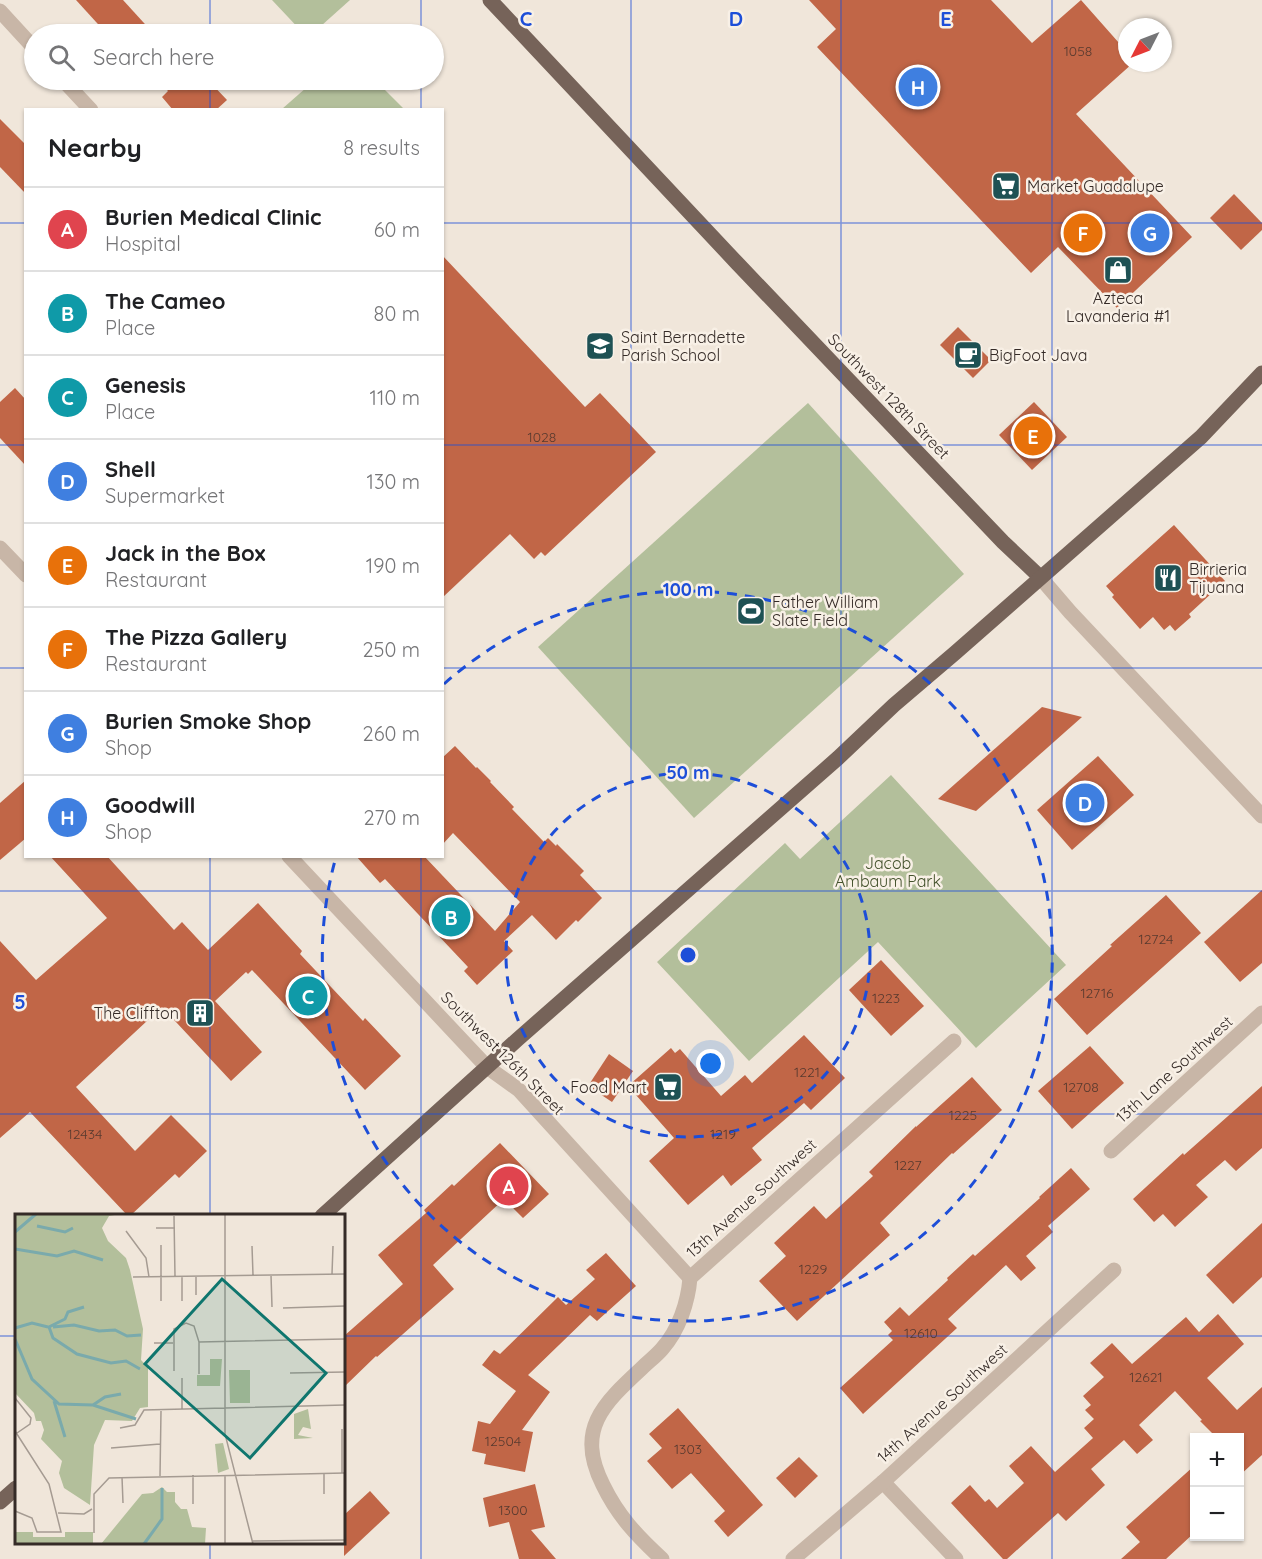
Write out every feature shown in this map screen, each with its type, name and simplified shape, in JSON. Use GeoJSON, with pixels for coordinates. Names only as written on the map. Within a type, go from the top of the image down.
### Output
{"type":"FeatureCollection","features":[{"type":"Feature","properties":{"kind":"main road","name":"Southwest 128th Street"},"geometry":{"type":"LineString","coordinates":[[490,0],[972,510],[1041,577]]}},
{"type":"Feature","properties":{"kind":"main road"},"geometry":{"type":"LineString","coordinates":[[323,1214],[838,758],[894,705],[1201,436],[1262,373]]}},
{"type":"Feature","properties":{"kind":"main road"},"geometry":{"type":"LineString","coordinates":[[0,1502],[15,1489]]}},
{"type":"Feature","properties":{"kind":"street"},"geometry":{"type":"LineString","coordinates":[[0,11],[24,37]]}},
{"type":"Feature","properties":{"kind":"street"},"geometry":{"type":"LineString","coordinates":[[72,90],[89,108]]}},
{"type":"Feature","properties":{"kind":"street"},"geometry":{"type":"LineString","coordinates":[[0,548],[24,573]]}},
{"type":"Feature","properties":{"kind":"street","name":"Southwest 128th Street"},"geometry":{"type":"LineString","coordinates":[[1041,577],[1070,612],[1262,816]]}},
{"type":"Feature","properties":{"kind":"street","name":"Southwest 126th Street"},"geometry":{"type":"LineString","coordinates":[[291,858],[487,1067],[519,1090],[690,1278]]}},
{"type":"Feature","properties":{"kind":"street","name":"13th Lane Southwest"},"geometry":{"type":"LineString","coordinates":[[1111,1151],[1262,1013]]}},
{"type":"Feature","properties":{"kind":"street","name":"13th Avenue Southwest"},"geometry":{"type":"LineString","coordinates":[[662,1559],[628,1526],[598,1476],[592,1456],[591,1437],[605,1406],[623,1385],[663,1349],[683,1310],[690,1278],[954,1041]]}},
{"type":"Feature","properties":{"kind":"street","name":"14th Avenue Southwest"},"geometry":{"type":"LineString","coordinates":[[793,1559],[883,1482],[1114,1270]]}},
{"type":"Feature","properties":{"kind":"street"},"geometry":{"type":"LineString","coordinates":[[883,1482],[956,1559]]}},
{"type":"Feature","properties":{"kind":"green space"},"geometry":{"type":"Polygon","coordinates":[[[272,0],[350,0],[323,24],[295,24],[272,0]]]}},
{"type":"Feature","properties":{"kind":"green space"},"geometry":{"type":"Polygon","coordinates":[[[304,90],[385,90],[403,108],[283,108],[304,90]]]}},
{"type":"Feature","properties":{"kind":"green space","name":"Father William Slate Field"},"geometry":{"type":"Polygon","coordinates":[[[808,403],[964,574],[694,818],[538,647],[808,403]]]}},
{"type":"Feature","properties":{"kind":"green space","name":"Jacob Ambaum Park"},"geometry":{"type":"Polygon","coordinates":[[[891,775],[1066,965],[976,1048],[878,942],[749,1061],[657,962],[785,843],[800,859],[891,775]]]}},
{"type":"Feature","properties":{"kind":"building"},"geometry":{"type":"Polygon","coordinates":[[[76,0],[123,0],[145,24],[98,24],[76,0]]]}},
{"type":"Feature","properties":{"kind":"building"},"geometry":{"type":"Polygon","coordinates":[[[809,0],[991,0],[1032,43],[1081,0],[1118,42],[1118,72],[1123,72],[1076,114],[1192,237],[1117,308],[1058,247],[1031,273],[817,47],[836,29],[809,0]]]}},
{"type":"Feature","properties":{"kind":"building"},"geometry":{"type":"Polygon","coordinates":[[[218,90],[227,100],[218,108],[171,108],[162,97],[168,91],[218,90]]]}},
{"type":"Feature","properties":{"kind":"building"},"geometry":{"type":"Polygon","coordinates":[[[0,119],[24,143],[24,192],[0,167],[0,119]]]}},
{"type":"Feature","properties":{"kind":"building"},"geometry":{"type":"Polygon","coordinates":[[[1234,194],[1262,223],[1262,230],[1241,250],[1210,218],[1234,194]]]}},
{"type":"Feature","properties":{"kind":"building"},"geometry":{"type":"Polygon","coordinates":[[[444,257],[585,407],[600,393],[656,452],[545,556],[541,552],[534,559],[510,534],[444,596],[444,257]]]}},
{"type":"Feature","properties":{"kind":"building","name":"BigFoot Java"},"geometry":{"type":"Polygon","coordinates":[[[958,327],[991,360],[973,378],[940,345],[958,327]]]}},
{"type":"Feature","properties":{"kind":"building"},"geometry":{"type":"Polygon","coordinates":[[[15,388],[24,398],[24,464],[0,438],[0,402],[15,388]]]}},
{"type":"Feature","properties":{"kind":"building"},"geometry":{"type":"Polygon","coordinates":[[[1034,402],[1067,437],[1032,470],[999,435],[1034,402]]]}},
{"type":"Feature","properties":{"kind":"building","name":"Birrieria Tijuana"},"geometry":{"type":"Polygon","coordinates":[[[1174,525],[1225,581],[1189,614],[1191,617],[1175,631],[1170,625],[1164,630],[1153,617],[1140,629],[1112,597],[1114,595],[1106,586],[1174,525]]]}},
{"type":"Feature","properties":{"kind":"building"},"geometry":{"type":"Polygon","coordinates":[[[1042,707],[1082,717],[976,811],[938,799],[1042,707]]]}},
{"type":"Feature","properties":{"kind":"building"},"geometry":{"type":"Polygon","coordinates":[[[455,746],[491,781],[514,807],[512,809],[544,842],[548,838],[556,846],[557,844],[584,871],[580,875],[602,898],[556,940],[532,915],[504,941],[513,951],[477,985],[464,971],[468,967],[385,879],[380,883],[358,858],[426,858],[495,931],[520,902],[453,833],[444,843],[444,756],[455,746]]]}},
{"type":"Feature","properties":{"kind":"building"},"geometry":{"type":"Polygon","coordinates":[[[1098,756],[1134,795],[1072,850],[1037,810],[1098,756]]]}},
{"type":"Feature","properties":{"kind":"building"},"geometry":{"type":"Polygon","coordinates":[[[24,782],[24,840],[0,860],[0,803],[24,782]]]}},
{"type":"Feature","properties":{"kind":"building"},"geometry":{"type":"Polygon","coordinates":[[[52,858],[109,858],[174,930],[182,922],[208,950],[258,903],[302,951],[300,954],[363,1021],[365,1018],[401,1056],[365,1090],[252,970],[248,974],[246,972],[215,1001],[262,1052],[231,1081],[162,1007],[76,1087],[135,1151],[171,1115],[207,1151],[179,1178],[175,1174],[132,1214],[126,1214],[30,1112],[0,1138],[0,941],[36,980],[107,918],[52,858]]]}},
{"type":"Feature","properties":{"kind":"building"},"geometry":{"type":"Polygon","coordinates":[[[1262,890],[1262,963],[1240,982],[1204,942],[1262,890]]]}},
{"type":"Feature","properties":{"kind":"building"},"geometry":{"type":"Polygon","coordinates":[[[1166,895],[1201,933],[1087,1035],[1054,999],[1166,895]]]}},
{"type":"Feature","properties":{"kind":"building"},"geometry":{"type":"Polygon","coordinates":[[[881,960],[924,1006],[891,1036],[849,990],[881,960]]]}},
{"type":"Feature","properties":{"kind":"building"},"geometry":{"type":"Polygon","coordinates":[[[804,1035],[845,1078],[811,1110],[804,1103],[752,1148],[762,1160],[731,1186],[723,1175],[688,1205],[649,1161],[674,1138],[628,1086],[671,1048],[675,1053],[680,1049],[721,1096],[745,1075],[752,1083],[804,1035]]]}},
{"type":"Feature","properties":{"kind":"building"},"geometry":{"type":"Polygon","coordinates":[[[1090,1046],[1124,1083],[1072,1129],[1038,1091],[1090,1046]]]}},
{"type":"Feature","properties":{"kind":"building"},"geometry":{"type":"Polygon","coordinates":[[[609,1054],[633,1071],[612,1102],[588,1086],[609,1054]]]}},
{"type":"Feature","properties":{"kind":"building"},"geometry":{"type":"Polygon","coordinates":[[[972,1077],[1002,1110],[952,1153],[880,1223],[890,1235],[797,1321],[759,1281],[786,1256],[774,1243],[814,1206],[826,1219],[873,1176],[869,1172],[916,1126],[972,1077]]]}},
{"type":"Feature","properties":{"kind":"building"},"geometry":{"type":"Polygon","coordinates":[[[1262,1086],[1262,1148],[1236,1171],[1225,1160],[1196,1185],[1208,1197],[1175,1227],[1163,1214],[1154,1222],[1133,1199],[1262,1086]]]}},
{"type":"Feature","properties":{"kind":"building"},"geometry":{"type":"Polygon","coordinates":[[[500,1143],[549,1194],[523,1218],[504,1199],[433,1265],[454,1289],[376,1356],[345,1386],[345,1335],[403,1284],[378,1255],[426,1213],[424,1210],[452,1184],[454,1186],[500,1143]]]}},
{"type":"Feature","properties":{"kind":"building"},"geometry":{"type":"Polygon","coordinates":[[[1071,1168],[1090,1189],[1048,1226],[1053,1232],[1026,1256],[1036,1268],[1021,1281],[1006,1265],[948,1319],[957,1328],[863,1414],[840,1388],[893,1340],[888,1335],[892,1331],[884,1322],[900,1307],[909,1316],[973,1254],[975,1256],[1071,1168]]]}},
{"type":"Feature","properties":{"kind":"building"},"geometry":{"type":"Polygon","coordinates":[[[1262,1223],[1262,1277],[1233,1304],[1206,1275],[1262,1223]]]}},
{"type":"Feature","properties":{"kind":"building"},"geometry":{"type":"Polygon","coordinates":[[[606,1253],[636,1286],[597,1321],[590,1315],[528,1375],[550,1392],[522,1430],[533,1432],[525,1472],[484,1464],[486,1454],[472,1451],[478,1421],[490,1424],[516,1391],[482,1365],[494,1350],[500,1354],[558,1297],[566,1305],[595,1279],[586,1270],[606,1253]]]}},
{"type":"Feature","properties":{"kind":"building"},"geometry":{"type":"Polygon","coordinates":[[[1218,1314],[1244,1344],[1207,1378],[1237,1410],[1262,1387],[1262,1455],[1244,1471],[1244,1433],[1212,1433],[1175,1391],[1139,1425],[1153,1440],[1137,1454],[1124,1440],[1091,1469],[1105,1485],[1066,1521],[1058,1513],[1007,1559],[1003,1559],[951,1503],[970,1485],[985,1502],[989,1499],[997,1508],[1024,1483],[1009,1466],[1031,1446],[1055,1472],[1093,1438],[1084,1428],[1094,1419],[1085,1410],[1091,1405],[1083,1396],[1104,1377],[1090,1363],[1112,1343],[1132,1364],[1186,1317],[1199,1332],[1218,1314]]]}},
{"type":"Feature","properties":{"kind":"building"},"geometry":{"type":"Polygon","coordinates":[[[678,1408],[763,1505],[728,1537],[714,1521],[725,1511],[691,1473],[672,1489],[647,1461],[662,1448],[649,1434],[678,1408]]]}},
{"type":"Feature","properties":{"kind":"building"},"geometry":{"type":"Polygon","coordinates":[[[799,1457],[818,1476],[795,1498],[776,1478],[799,1457]]]}},
{"type":"Feature","properties":{"kind":"building"},"geometry":{"type":"Polygon","coordinates":[[[1190,1470],[1190,1537],[1166,1559],[1121,1559],[1140,1542],[1126,1527],[1190,1470]]]}},
{"type":"Feature","properties":{"kind":"building"},"geometry":{"type":"Polygon","coordinates":[[[535,1484],[545,1527],[531,1530],[556,1559],[519,1559],[509,1522],[489,1527],[483,1498],[535,1484]]]}},
{"type":"Feature","properties":{"kind":"building"},"geometry":{"type":"Polygon","coordinates":[[[370,1491],[390,1513],[344,1556],[345,1514],[370,1491]]]}},
{"type":"Feature","properties":{"kind":"place","name":"Goodwill"},"geometry":{"type":"Point","coordinates":[918,87]}},
{"type":"Feature","properties":{"kind":"place","name":"Market Guadalupe"},"geometry":{"type":"Point","coordinates":[1006,186]}},
{"type":"Feature","properties":{"kind":"place","name":"The Pizza Gallery"},"geometry":{"type":"Point","coordinates":[1083,233]}},
{"type":"Feature","properties":{"kind":"place","name":"Burien Smoke Shop"},"geometry":{"type":"Point","coordinates":[1150,233]}},
{"type":"Feature","properties":{"kind":"place","name":"Azteca Lavanderia #1"},"geometry":{"type":"Point","coordinates":[1118,270]}},
{"type":"Feature","properties":{"kind":"place","name":"Saint Bernadette Parish School"},"geometry":{"type":"Point","coordinates":[600,346]}},
{"type":"Feature","properties":{"kind":"place","name":"BigFoot Java"},"geometry":{"type":"Point","coordinates":[968,355]}},
{"type":"Feature","properties":{"kind":"place","name":"Jack in the Box"},"geometry":{"type":"Point","coordinates":[1033,436]}},
{"type":"Feature","properties":{"kind":"place","name":"Birrieria Tijuana"},"geometry":{"type":"Point","coordinates":[1168,578]}},
{"type":"Feature","properties":{"kind":"place","name":"Father William Slate Field"},"geometry":{"type":"Point","coordinates":[751,611]}},
{"type":"Feature","properties":{"kind":"place","name":"Shell"},"geometry":{"type":"Point","coordinates":[1085,803]}},
{"type":"Feature","properties":{"kind":"place","name":"The Cameo"},"geometry":{"type":"Point","coordinates":[451,917]}},
{"type":"Feature","properties":{"kind":"place","name":"Genesis"},"geometry":{"type":"Point","coordinates":[308,996]}},
{"type":"Feature","properties":{"kind":"place","name":"The Cliffton"},"geometry":{"type":"Point","coordinates":[200,1013]}},
{"type":"Feature","properties":{"kind":"place","name":"Food Mart"},"geometry":{"type":"Point","coordinates":[668,1087]}},
{"type":"Feature","properties":{"kind":"place","name":"Burien Medical Clinic"},"geometry":{"type":"Point","coordinates":[509,1186]}}]}
